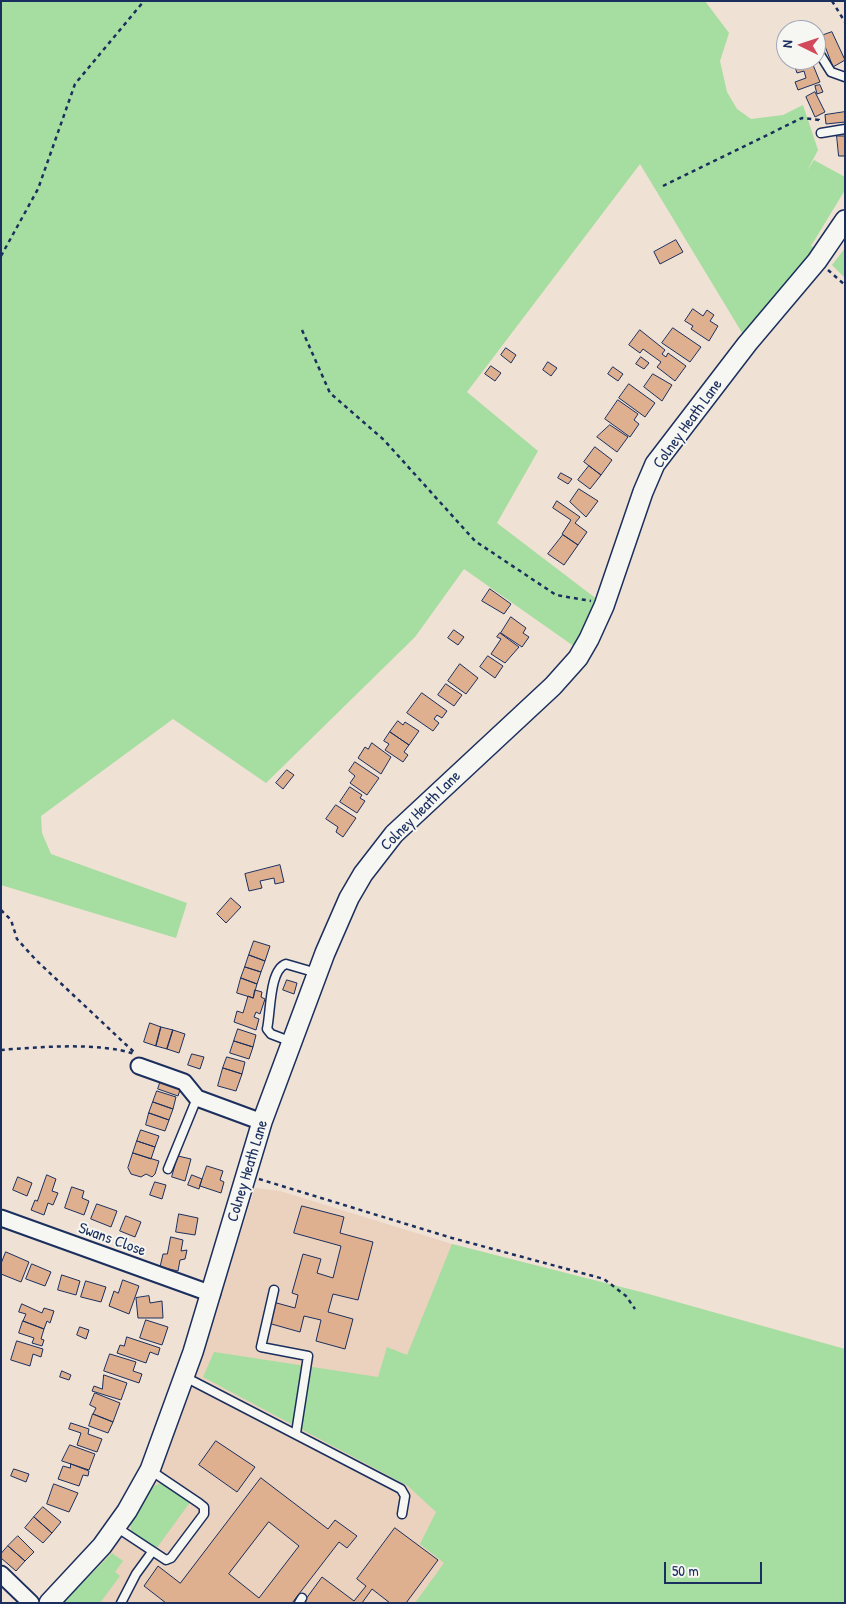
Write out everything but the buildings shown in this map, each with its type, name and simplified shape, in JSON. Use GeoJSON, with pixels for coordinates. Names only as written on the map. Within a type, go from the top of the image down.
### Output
{"type":"FeatureCollection","features":[{"type":"Feature","properties":{"kind":"street","name":"Colney Heath Lane"},"geometry":{"type":"LineString","coordinates":[[49,1603],[102,1546],[116,1527],[150,1470],[185,1377],[212,1294],[262,1122],[317,973],[349,898],[377,855],[412,815],[566,674],[590,639],[604,606],[643,492],[655,464],[747,344],[817,261],[845,220]]}},
{"type":"Feature","properties":{"kind":"street"},"geometry":{"type":"LineString","coordinates":[[138,1061],[184,1082],[197,1098],[262,1122]]}},
{"type":"Feature","properties":{"kind":"street","name":"Swans Close"},"geometry":{"type":"LineString","coordinates":[[1,1218],[212,1294]]}},
{"type":"Feature","properties":{"kind":"street"},"geometry":{"type":"LineString","coordinates":[[1,1574],[31,1603]]}},
{"type":"Feature","properties":{"kind":"lane"},"geometry":{"type":"LineString","coordinates":[[826,64],[831,72],[845,77]]}},
{"type":"Feature","properties":{"kind":"lane"},"geometry":{"type":"LineString","coordinates":[[821,133],[845,129]]}},
{"type":"Feature","properties":{"kind":"lane"},"geometry":{"type":"LineString","coordinates":[[292,1042],[271,1034],[267,1029],[271,1013],[270,994],[278,972],[286,964],[317,973]]}},
{"type":"Feature","properties":{"kind":"lane"},"geometry":{"type":"LineString","coordinates":[[168,1169],[197,1098]]}},
{"type":"Feature","properties":{"kind":"lane"},"geometry":{"type":"LineString","coordinates":[[274,1290],[261,1346],[308,1356],[296,1433]]}},
{"type":"Feature","properties":{"kind":"lane"},"geometry":{"type":"LineString","coordinates":[[185,1377],[401,1489],[405,1496],[402,1514]]}},
{"type":"Feature","properties":{"kind":"lane"},"geometry":{"type":"LineString","coordinates":[[116,1527],[166,1560],[171,1558],[204,1514],[204,1507],[150,1470]]}},
{"type":"Feature","properties":{"kind":"lane"},"geometry":{"type":"LineString","coordinates":[[122,1603],[136,1574],[152,1552]]}},
{"type":"Feature","properties":{"kind":"path"},"geometry":{"type":"LineString","coordinates":[[1,256],[38,189],[75,84],[144,1]]}},
{"type":"Feature","properties":{"kind":"path"},"geometry":{"type":"LineString","coordinates":[[832,1],[845,22]]}},
{"type":"Feature","properties":{"kind":"path"},"geometry":{"type":"LineString","coordinates":[[663,186],[802,118],[819,120],[821,133]]}},
{"type":"Feature","properties":{"kind":"path"},"geometry":{"type":"LineString","coordinates":[[817,261],[845,285]]}},
{"type":"Feature","properties":{"kind":"path"},"geometry":{"type":"LineString","coordinates":[[302,330],[330,393],[384,440],[475,541],[556,595],[570,599],[584,599],[604,606]]}},
{"type":"Feature","properties":{"kind":"path"},"geometry":{"type":"LineString","coordinates":[[1,910],[11,920],[18,939],[36,960],[138,1061]]}},
{"type":"Feature","properties":{"kind":"path"},"geometry":{"type":"LineString","coordinates":[[1,1050],[95,1047],[120,1049],[138,1061]]}},
{"type":"Feature","properties":{"kind":"path"},"geometry":{"type":"LineString","coordinates":[[246,1175],[452,1238],[604,1280],[626,1296],[634,1309]]}},
{"type":"Feature","properties":{"kind":"shaded area"},"geometry":{"type":"Polygon","coordinates":[[[255,1188],[280,1191],[452,1244],[615,1287],[610,1603],[75,1603],[123,1532],[158,1474],[189,1393],[255,1188]]]}},
{"type":"Feature","properties":{"kind":"green space"},"geometry":{"type":"Polygon","coordinates":[[[1,1],[705,1],[729,33],[720,61],[727,92],[737,109],[751,119],[783,115],[803,105],[818,150],[807,171],[814,160],[845,177],[845,190],[811,246],[815,248],[744,336],[640,164],[467,392],[538,451],[497,523],[598,600],[575,647],[464,569],[415,637],[266,783],[173,719],[41,816],[42,833],[51,854],[187,903],[176,938],[1,885],[1,1]]]}},
{"type":"Feature","properties":{"kind":"green space"},"geometry":{"type":"Polygon","coordinates":[[[845,248],[845,278],[832,265],[845,248]]]}},
{"type":"Feature","properties":{"kind":"green space"},"geometry":{"type":"Polygon","coordinates":[[[452,1244],[645,1293],[845,1349],[845,1603],[415,1603],[444,1563],[420,1544],[436,1512],[408,1486],[203,1377],[214,1352],[378,1377],[387,1347],[407,1355],[452,1244]]]}},
{"type":"Feature","properties":{"kind":"green space"},"geometry":{"type":"Polygon","coordinates":[[[162,1483],[191,1501],[156,1549],[131,1531],[131,1525],[135,1510],[144,1495],[156,1485],[162,1483]]]}},
{"type":"Feature","properties":{"kind":"green space"},"geometry":{"type":"Polygon","coordinates":[[[112,1553],[123,1561],[115,1572],[120,1576],[100,1603],[62,1603],[112,1553]]]}}]}
